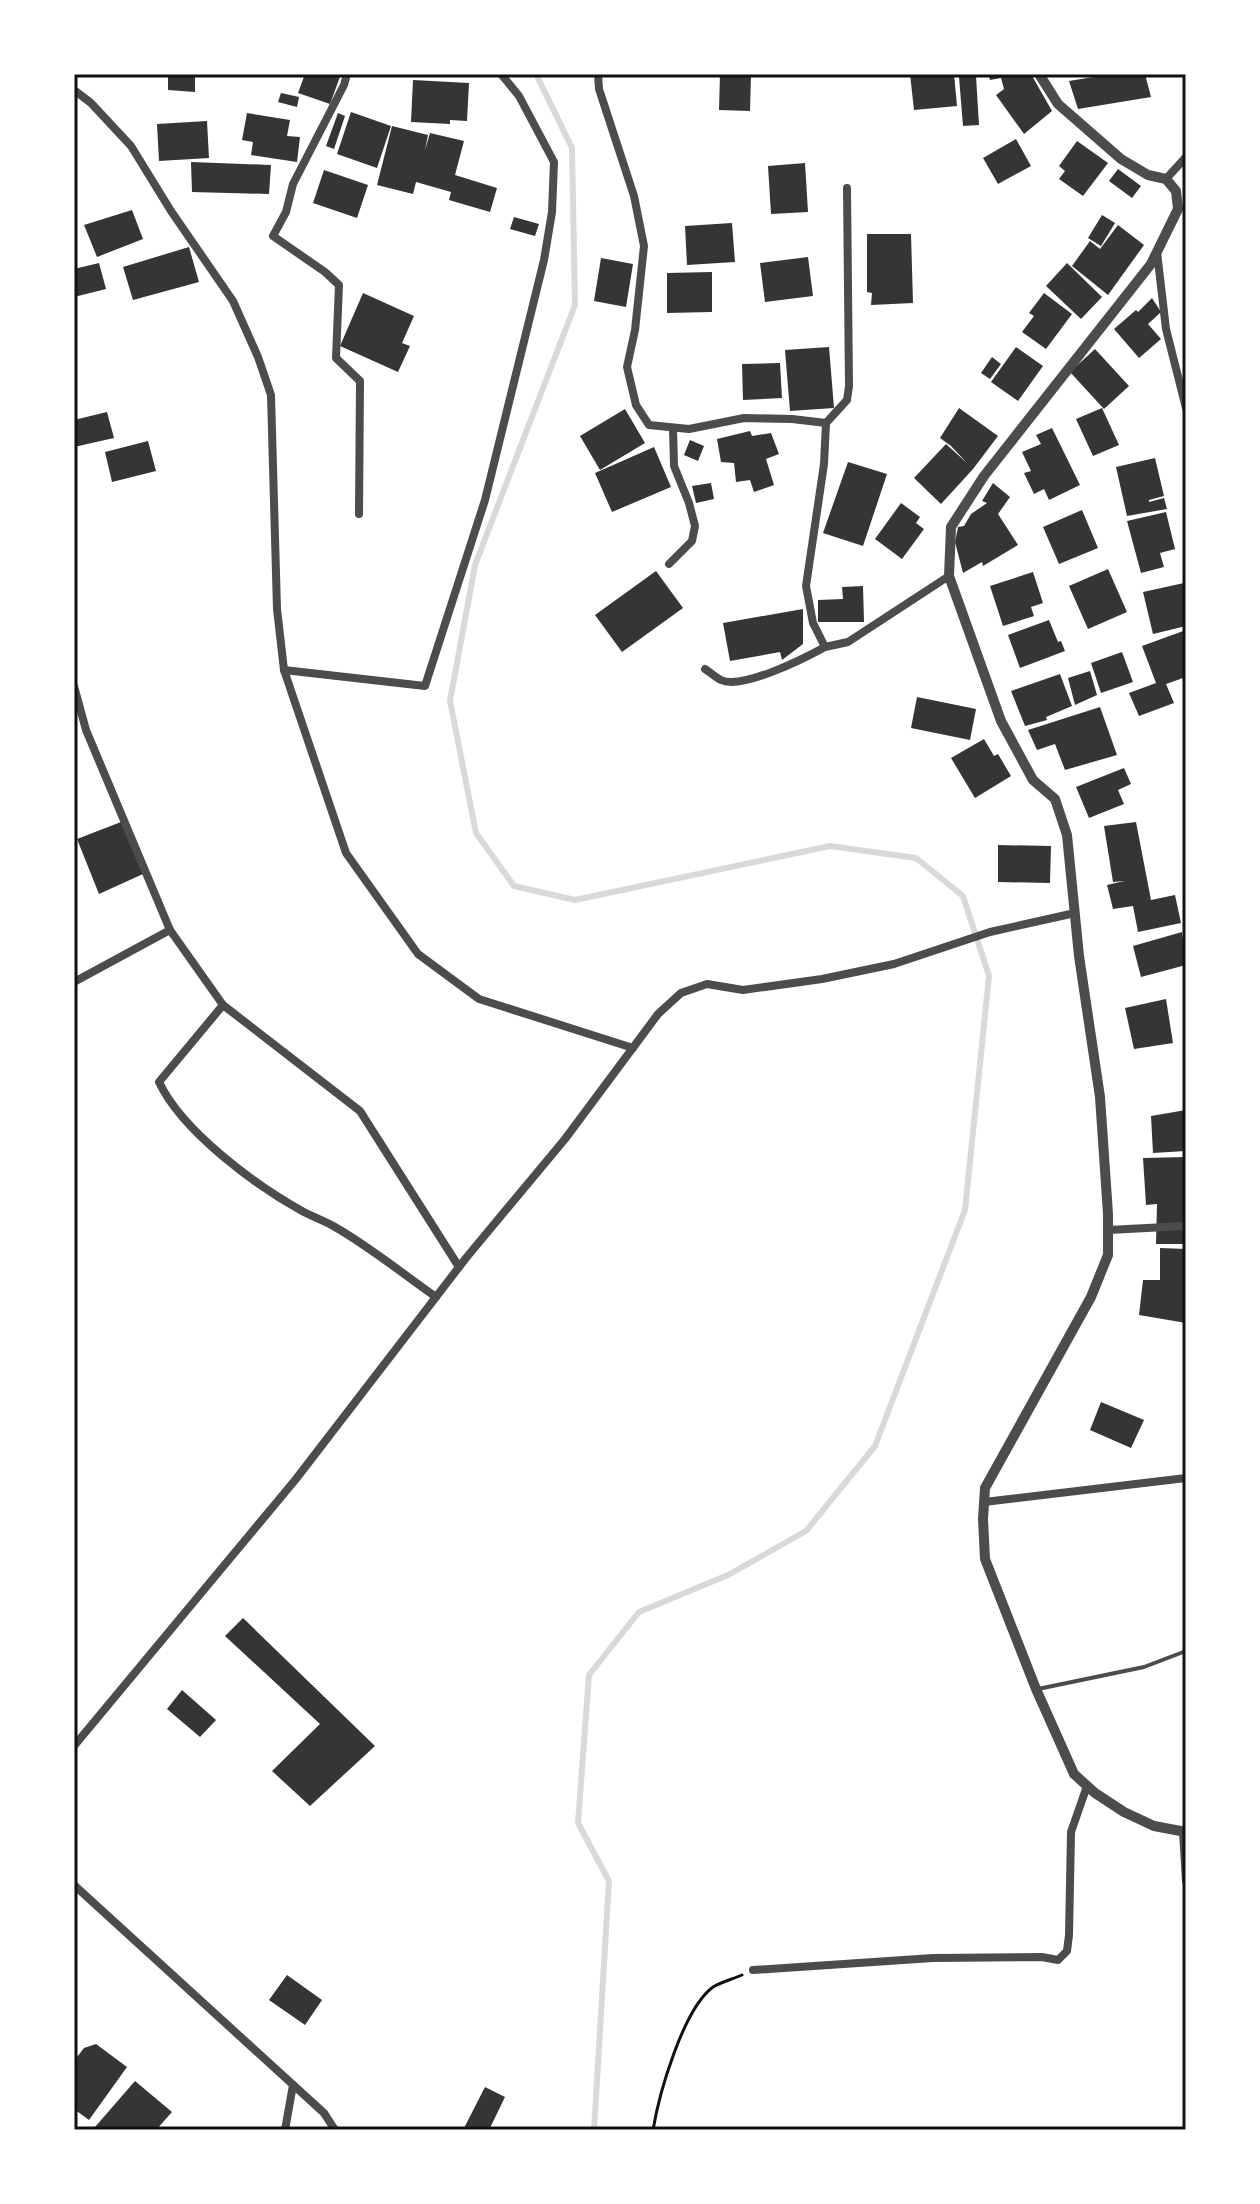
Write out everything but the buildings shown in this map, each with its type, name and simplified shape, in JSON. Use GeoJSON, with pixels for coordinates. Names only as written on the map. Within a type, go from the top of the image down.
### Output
{"type":"FeatureCollection","features":[{"type":"Feature","properties":{"kind":"street"},"geometry":{"type":"LineString","coordinates":[[347,74],[293,184],[286,212],[273,236],[339,285],[336,358],[360,381],[359,514]]}},
{"type":"Feature","properties":{"kind":"street"},"geometry":{"type":"LineString","coordinates":[[284,670],[425,686],[485,500],[544,260],[552,212],[554,162],[519,96],[501,74]]}},
{"type":"Feature","properties":{"kind":"street"},"geometry":{"type":"LineString","coordinates":[[598,74],[599,89],[634,196],[644,246],[635,330],[627,367],[636,405],[649,425],[689,429],[744,418],[826,423]]}},
{"type":"Feature","properties":{"kind":"street"},"geometry":{"type":"LineString","coordinates":[[1039,74],[1058,104],[1121,159],[1148,175],[1166,179],[1176,191],[1182,209],[1151,264],[984,476],[951,527],[949,576],[1001,721],[1033,780],[1055,799],[1067,835],[1100,1097],[1108,1230],[1108,1255],[1091,1297],[985,1488],[985,1559],[1036,1689],[1074,1774],[1124,1812],[1154,1826],[1185,1832],[1186,1881]]}},
{"type":"Feature","properties":{"kind":"street"},"geometry":{"type":"LineString","coordinates":[[74,90],[91,103],[131,146],[233,301],[258,357],[271,395],[277,609],[284,670],[346,853],[418,954],[479,999],[633,1048]]}},
{"type":"Feature","properties":{"kind":"street"},"geometry":{"type":"LineString","coordinates":[[1166,179],[1186,157]]}},
{"type":"Feature","properties":{"kind":"street"},"geometry":{"type":"LineString","coordinates":[[825,647],[813,623],[806,586],[824,464],[826,423],[847,400],[849,386],[847,188]]}},
{"type":"Feature","properties":{"kind":"street"},"geometry":{"type":"LineString","coordinates":[[1157,251],[1166,329],[1186,408]]}},
{"type":"Feature","properties":{"kind":"street"},"geometry":{"type":"LineString","coordinates":[[669,564],[692,541],[695,526],[674,466],[673,428]]}},
{"type":"Feature","properties":{"kind":"street"},"geometry":{"type":"LineString","coordinates":[[705,669],[723,681],[739,682],[825,647],[848,642],[949,576]]}},
{"type":"Feature","properties":{"kind":"street"},"geometry":{"type":"LineString","coordinates":[[74,686],[86,730],[170,930],[223,1005],[360,1111],[459,1267]]}},
{"type":"Feature","properties":{"kind":"street"},"geometry":{"type":"LineString","coordinates":[[74,734],[86,730]]}},
{"type":"Feature","properties":{"kind":"street"},"geometry":{"type":"LineString","coordinates":[[74,1743],[296,1479],[459,1267],[565,1139],[658,1014],[681,993],[707,984],[743,990],[822,979],[894,964],[990,932],[1075,913]]}},
{"type":"Feature","properties":{"kind":"street"},"geometry":{"type":"LineString","coordinates":[[74,982],[170,930]]}},
{"type":"Feature","properties":{"kind":"street"},"geometry":{"type":"LineString","coordinates":[[223,1005],[159,1082],[166,1098],[194,1132],[240,1169],[301,1211],[336,1228],[436,1297]]}},
{"type":"Feature","properties":{"kind":"street"},"geometry":{"type":"LineString","coordinates":[[1108,1230],[1186,1226]]}},
{"type":"Feature","properties":{"kind":"street"},"geometry":{"type":"LineString","coordinates":[[984,1502],[1186,1478]]}},
{"type":"Feature","properties":{"kind":"street"},"geometry":{"type":"LineString","coordinates":[[753,1970],[933,1958],[1042,1957],[1058,1960],[1067,1951],[1069,1935],[1071,1832],[1087,1786]]}},
{"type":"Feature","properties":{"kind":"street"},"geometry":{"type":"LineString","coordinates":[[74,1885],[324,2113],[335,2130]]}},
{"type":"Feature","properties":{"kind":"street"},"geometry":{"type":"LineString","coordinates":[[285,2130],[293,2085]]}},
{"type":"Feature","properties":{"kind":"lane"},"geometry":{"type":"LineString","coordinates":[[1036,1689],[1144,1667],[1186,1651]]}},
{"type":"Feature","properties":{"kind":"path"},"geometry":{"type":"LineString","coordinates":[[653,2130],[675,2047],[690,2018],[712,1988],[753,1970]]}},
{"type":"Feature","properties":{"kind":"waterway"},"geometry":{"type":"LineString","coordinates":[[536,74],[572,148],[575,305],[475,565],[450,701],[476,833],[514,886],[575,900],[830,846],[916,858],[963,896],[989,976],[965,1210],[875,1446],[806,1531],[728,1575],[639,1612],[589,1675],[578,1823],[609,1881],[594,2130]]}}]}
